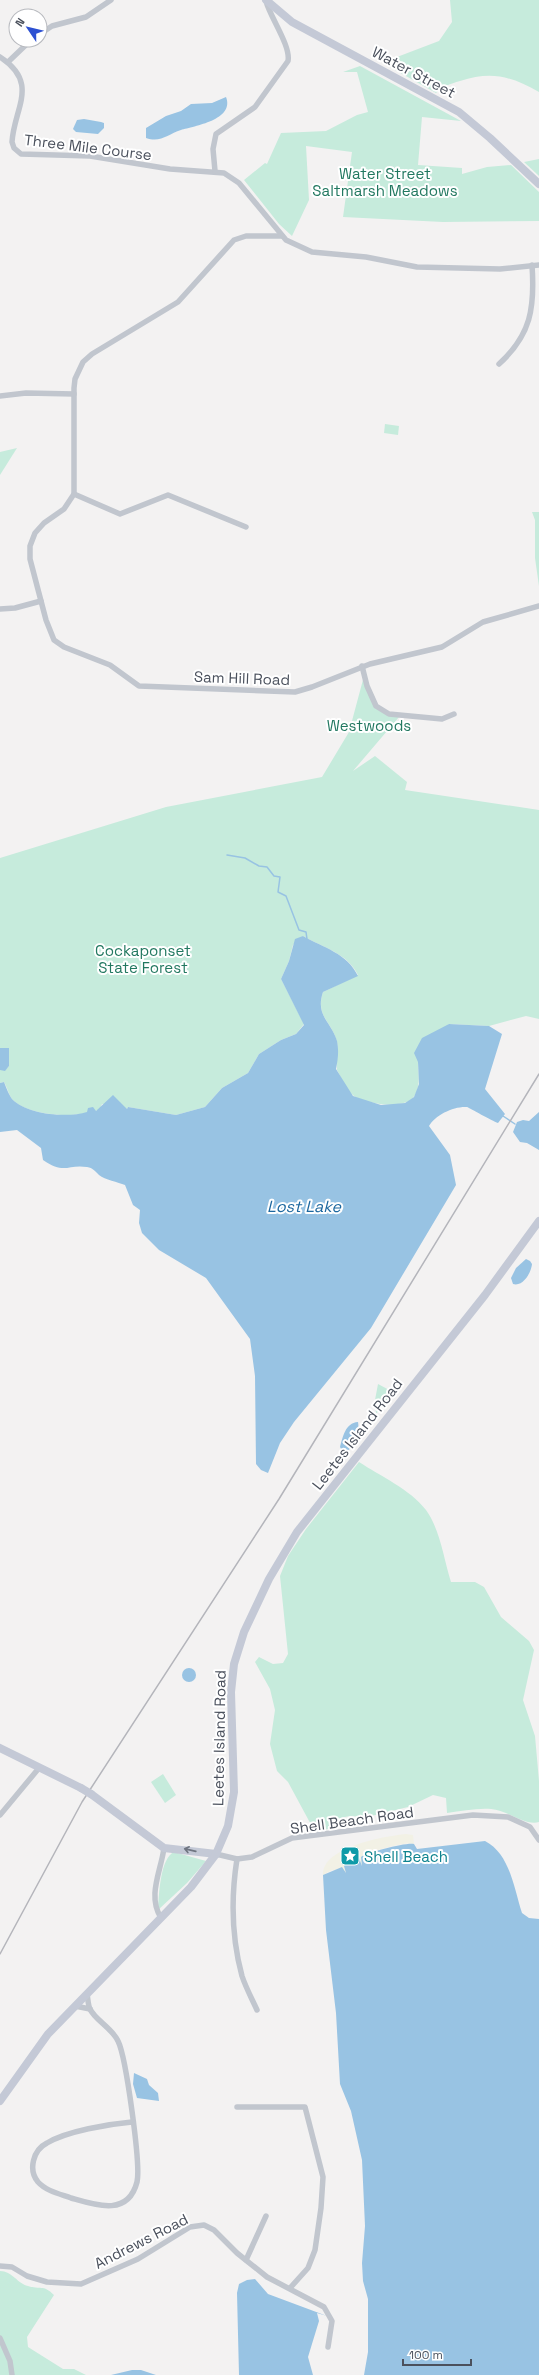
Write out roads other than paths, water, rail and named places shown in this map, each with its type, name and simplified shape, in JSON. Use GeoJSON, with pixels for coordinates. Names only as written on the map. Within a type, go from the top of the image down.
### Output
{"type":"FeatureCollection","features":[{"type":"Feature","properties":{"kind":"main road","name":"Water Street"},"geometry":{"type":"LineString","coordinates":[[266,0],[292,22],[459,112],[490,138],[539,184]]}},
{"type":"Feature","properties":{"kind":"main road","name":"Leetes Island Road"},"geometry":{"type":"LineString","coordinates":[[0,2101],[41,2042],[204,1872],[216,1854],[228,1826],[234,1792],[232,1696],[234,1664],[244,1632],[269,1579],[297,1532],[498,1279],[539,1221]]}},
{"type":"Feature","properties":{"kind":"main road"},"geometry":{"type":"LineString","coordinates":[[0,1748],[91,1794],[164,1848],[216,1854]]}},
{"type":"Feature","properties":{"kind":"street"},"geometry":{"type":"LineString","coordinates":[[48,29],[52,26],[86,17],[111,0]]}},
{"type":"Feature","properties":{"kind":"street"},"geometry":{"type":"LineString","coordinates":[[266,0],[269,12],[287,49],[288,61],[255,108],[216,134],[213,149],[214,171],[227,174],[235,179],[282,236],[294,245],[312,252],[366,257],[408,266],[500,269],[539,265]]}},
{"type":"Feature","properties":{"kind":"street"},"geometry":{"type":"LineString","coordinates":[[8,62],[23,48]]}},
{"type":"Feature","properties":{"kind":"street","name":"Three Mile Course"},"geometry":{"type":"LineString","coordinates":[[0,57],[8,62],[17,72],[22,90],[21,104],[12,142],[14,148],[19,153],[33,155],[90,156],[170,169],[214,171]]}},
{"type":"Feature","properties":{"kind":"street"},"geometry":{"type":"LineString","coordinates":[[246,527],[168,495],[120,514],[74,494],[76,433],[74,394],[78,371],[86,358],[178,302],[234,240],[246,236],[282,236]]}},
{"type":"Feature","properties":{"kind":"street"},"geometry":{"type":"LineString","coordinates":[[498,364],[520,342],[528,325],[532,293],[532,265]]}},
{"type":"Feature","properties":{"kind":"street"},"geometry":{"type":"LineString","coordinates":[[0,396],[26,393],[74,394]]}},
{"type":"Feature","properties":{"kind":"street","name":"Sam Hill Road"},"geometry":{"type":"LineString","coordinates":[[74,494],[64,509],[44,523],[32,538],[30,559],[51,636],[57,643],[110,665],[142,688],[295,692],[312,687],[362,666],[442,647],[487,620],[539,606]]}},
{"type":"Feature","properties":{"kind":"street"},"geometry":{"type":"LineString","coordinates":[[0,610],[15,608],[41,601]]}},
{"type":"Feature","properties":{"kind":"street"},"geometry":{"type":"LineString","coordinates":[[362,666],[367,686],[376,706],[390,714],[442,719],[454,714]]}},
{"type":"Feature","properties":{"kind":"street"},"geometry":{"type":"LineString","coordinates":[[0,1815],[39,1768]]}},
{"type":"Feature","properties":{"kind":"street","name":"Shell Beach Road"},"geometry":{"type":"LineString","coordinates":[[216,1854],[237,1859],[252,1857],[298,1837],[473,1815],[495,1814],[508,1817],[525,1824],[539,1840]]}},
{"type":"Feature","properties":{"kind":"street"},"geometry":{"type":"LineString","coordinates":[[161,1918],[157,1909],[155,1891],[164,1848]]}},
{"type":"Feature","properties":{"kind":"street"},"geometry":{"type":"LineString","coordinates":[[237,1859],[234,1918],[235,1944],[243,1977],[258,2010]]}},
{"type":"Feature","properties":{"kind":"street"},"geometry":{"type":"LineString","coordinates":[[87,1994],[90,2009],[113,2033],[120,2046],[132,2122],[137,2180],[131,2194],[123,2202],[107,2207],[94,2205],[55,2193],[39,2182],[33,2171],[33,2164],[39,2148],[46,2143],[103,2126],[132,2122]]}},
{"type":"Feature","properties":{"kind":"street"},"geometry":{"type":"LineString","coordinates":[[75,2006],[90,2009]]}},
{"type":"Feature","properties":{"kind":"street"},"geometry":{"type":"LineString","coordinates":[[237,2107],[305,2106],[323,2177],[321,2208],[313,2256],[308,2268],[290,2288]]}},
{"type":"Feature","properties":{"kind":"street"},"geometry":{"type":"LineString","coordinates":[[246,2260],[266,2216]]}},
{"type":"Feature","properties":{"kind":"street","name":"Andrews Road"},"geometry":{"type":"LineString","coordinates":[[0,2266],[12,2267],[27,2276],[47,2282],[81,2284],[120,2268],[190,2228],[199,2225],[214,2230],[246,2260],[267,2277],[324,2307],[332,2321],[328,2347]]}},
{"type":"Feature","properties":{"kind":"street"},"geometry":{"type":"LineString","coordinates":[[0,2338],[10,2361],[12,2375]]}},
{"type":"Feature","properties":{"kind":"water"},"geometry":{"type":"Polygon","coordinates":[[[226,97],[227,105],[225,111],[212,121],[181,130],[160,139],[146,138],[146,128],[166,116],[181,111],[191,104],[212,103],[226,97]]]}},
{"type":"Feature","properties":{"kind":"water"},"geometry":{"type":"Polygon","coordinates":[[[84,119],[104,123],[104,128],[98,134],[76,132],[73,129],[77,120],[84,119]]]}},
{"type":"Feature","properties":{"kind":"water","name":"Lost Lake"},"geometry":{"type":"Polygon","coordinates":[[[303,936],[341,956],[348,962],[358,976],[323,992],[321,1000],[322,1013],[337,1041],[338,1055],[336,1069],[353,1096],[381,1105],[405,1103],[414,1097],[419,1084],[418,1062],[414,1053],[422,1038],[449,1024],[489,1026],[502,1034],[485,1089],[505,1114],[498,1123],[467,1107],[462,1107],[445,1112],[436,1118],[429,1126],[450,1155],[456,1185],[371,1328],[294,1422],[280,1443],[268,1473],[261,1470],[256,1464],[255,1376],[250,1339],[206,1278],[159,1250],[142,1233],[139,1223],[140,1210],[133,1205],[125,1185],[99,1175],[89,1167],[56,1167],[43,1160],[41,1148],[17,1130],[0,1132],[0,1083],[4,1082],[12,1099],[19,1104],[27,1109],[48,1114],[79,1114],[87,1112],[88,1108],[93,1107],[96,1111],[113,1095],[127,1109],[128,1107],[176,1115],[205,1107],[222,1088],[248,1073],[259,1054],[281,1040],[296,1034],[304,1025],[281,979],[289,961],[295,939],[303,936]]]}},
{"type":"Feature","properties":{"kind":"water"},"geometry":{"type":"Polygon","coordinates":[[[0,1048],[9,1048],[9,1066],[5,1071],[0,1070],[0,1048]]]}},
{"type":"Feature","properties":{"kind":"water"},"geometry":{"type":"Polygon","coordinates":[[[539,1112],[539,1150],[527,1143],[520,1142],[513,1132],[517,1122],[523,1120],[529,1121],[539,1112]]]}},
{"type":"Feature","properties":{"kind":"water"},"geometry":{"type":"Polygon","coordinates":[[[526,1259],[532,1264],[528,1275],[520,1283],[513,1284],[511,1278],[516,1268],[526,1259]]]}},
{"type":"Feature","properties":{"kind":"water"},"geometry":{"type":"Polygon","coordinates":[[[358,1422],[357,1436],[353,1445],[350,1449],[343,1452],[340,1447],[345,1431],[350,1425],[358,1422]]]}},
{"type":"Feature","properties":{"kind":"water"},"geometry":{"type":"Polygon","coordinates":[[[335,1459],[338,1461],[337,1468],[326,1483],[320,1481],[332,1466],[335,1459]]]}},
{"type":"Feature","properties":{"kind":"water"},"geometry":{"type":"Polygon","coordinates":[[[186,1668],[192,1668],[196,1672],[196,1678],[192,1682],[186,1682],[182,1678],[182,1672],[186,1668]]]}},
{"type":"Feature","properties":{"kind":"water"},"geometry":{"type":"Polygon","coordinates":[[[485,1841],[500,1854],[506,1863],[522,1913],[529,1918],[539,1919],[539,2375],[364,2375],[368,2352],[368,2299],[363,2281],[362,2263],[365,2226],[362,2160],[351,2111],[340,2084],[336,2013],[326,1930],[323,1875],[342,1867],[346,1873],[344,1866],[352,1859],[359,1858],[362,1866],[361,1857],[379,1850],[396,1846],[414,1844],[417,1849],[485,1841]]]}},
{"type":"Feature","properties":{"kind":"water"},"geometry":{"type":"Polygon","coordinates":[[[134,2073],[147,2079],[149,2085],[158,2093],[159,2101],[137,2098],[133,2084],[134,2073]]]}},
{"type":"Feature","properties":{"kind":"water"},"geometry":{"type":"Polygon","coordinates":[[[255,2279],[268,2294],[327,2316],[317,2313],[319,2321],[308,2357],[313,2375],[239,2375],[237,2293],[239,2284],[247,2280],[255,2279]]]}},
{"type":"Feature","properties":{"kind":"water"},"geometry":{"type":"Polygon","coordinates":[[[132,2370],[141,2370],[156,2375],[111,2375],[132,2370]]]}},
{"type":"Feature","properties":{"kind":"waterway"},"geometry":{"type":"LineString","coordinates":[[227,855],[245,858],[259,866],[267,867],[274,876],[280,877],[278,892],[286,896],[299,930],[306,932],[307,939]]}},
{"type":"Feature","properties":{"kind":"waterway"},"geometry":{"type":"LineString","coordinates":[[503,1116],[515,1124]]}},
{"type":"Feature","properties":{"kind":"railway"},"geometry":{"type":"LineString","coordinates":[[0,1954],[82,1802],[279,1499],[539,1074]]}},
{"type":"Feature","properties":{"kind":"place","name":"Shell Beach"},"geometry":{"type":"Point","coordinates":[350,1856]}},
{"type":"Feature","properties":{"kind":"park label","name":"Water Street Saltmarsh Meadows"},"geometry":{"type":"Point","coordinates":[385,182]}},
{"type":"Feature","properties":{"kind":"park label","name":"Westwoods"},"geometry":{"type":"Point","coordinates":[369,725]}},
{"type":"Feature","properties":{"kind":"park label","name":"Cockaponset State Forest"},"geometry":{"type":"Point","coordinates":[143,958]}}]}
